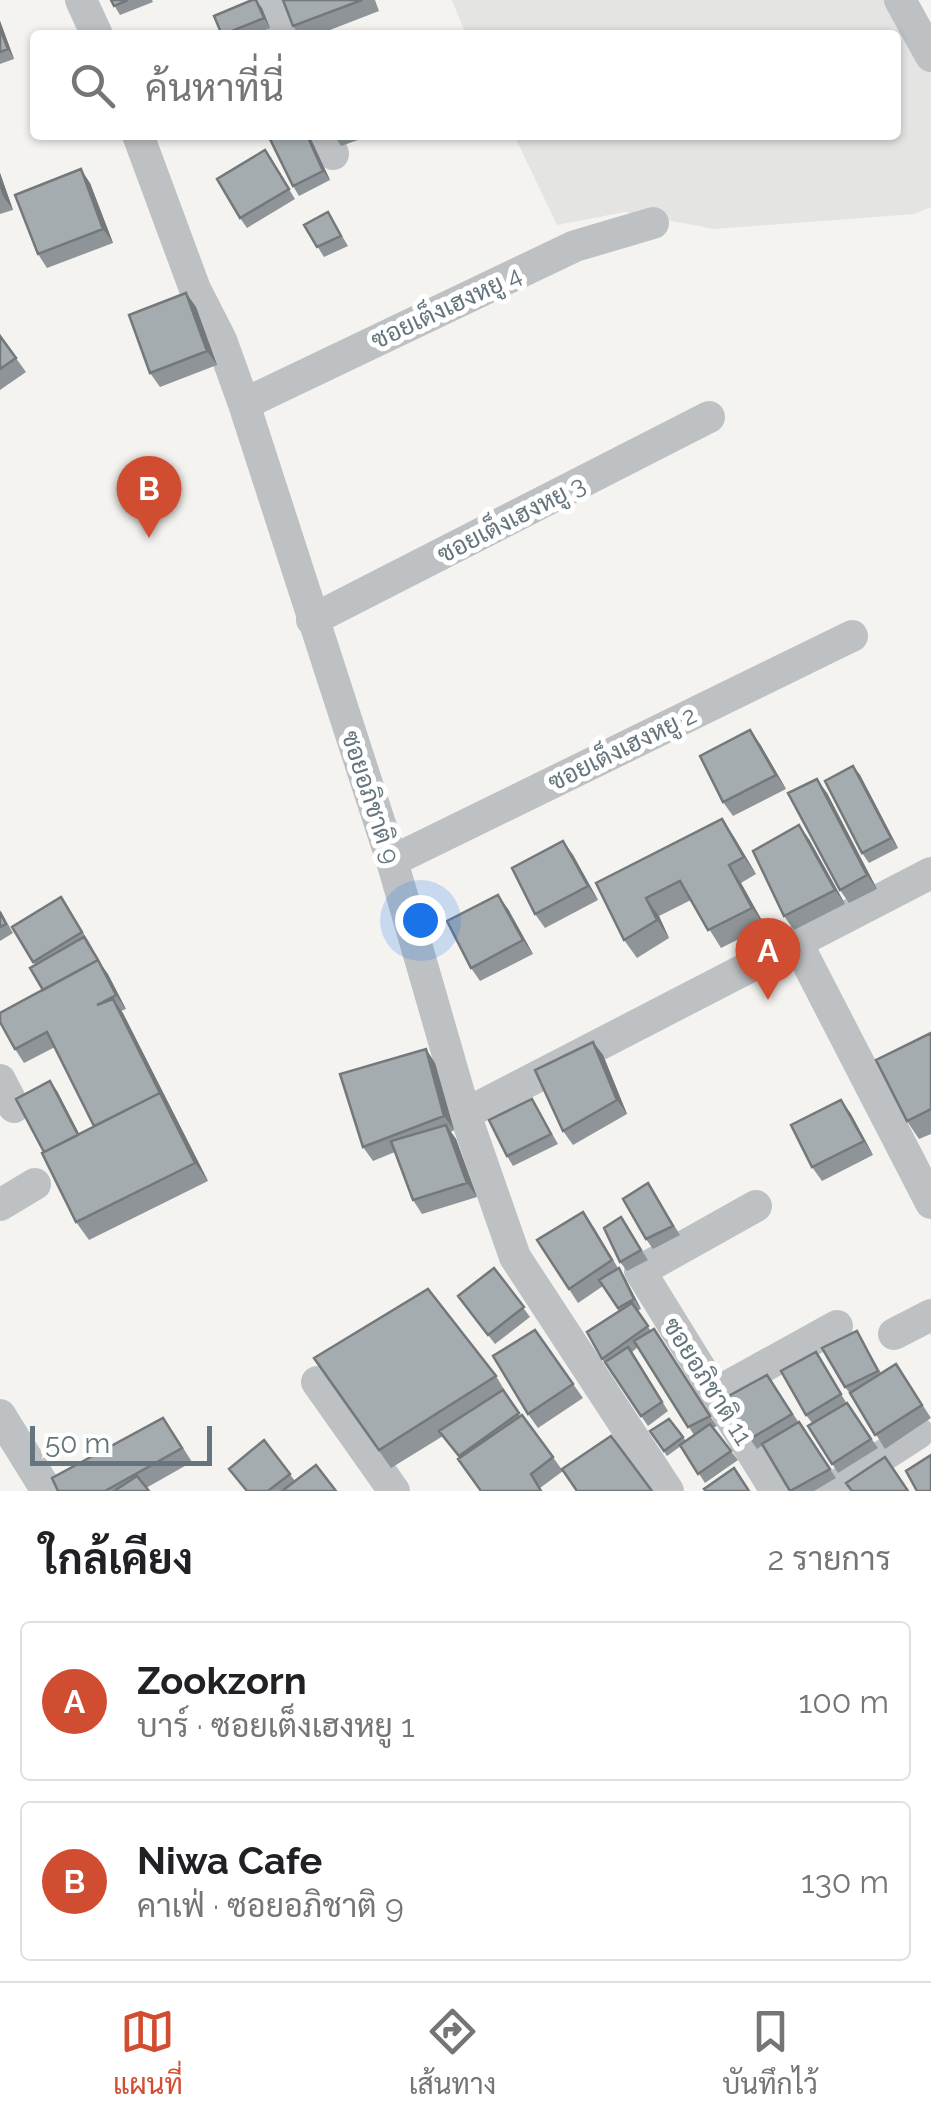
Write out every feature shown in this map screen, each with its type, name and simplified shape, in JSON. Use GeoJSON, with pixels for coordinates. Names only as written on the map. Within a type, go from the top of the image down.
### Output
{"type":"FeatureCollection","features":[{"type":"Feature","properties":{"kind":"street"},"geometry":{"type":"LineString","coordinates":[[81,0],[95,30]]}},
{"type":"Feature","properties":{"kind":"street"},"geometry":{"type":"LineString","coordinates":[[272,0],[284,30]]}},
{"type":"Feature","properties":{"kind":"street"},"geometry":{"type":"LineString","coordinates":[[900,0],[931,56]]}},
{"type":"Feature","properties":{"kind":"street","name":"ซอยอภิชาติ 9"},"geometry":{"type":"LineString","coordinates":[[140,140],[195,289],[221,340],[244,404],[392,861],[465,1114],[514,1257],[668,1491]]}},
{"type":"Feature","properties":{"kind":"street","name":"ซอยเต็งเฮงหยู 4"},"geometry":{"type":"LineString","coordinates":[[244,404],[575,246],[653,223]]}},
{"type":"Feature","properties":{"kind":"street","name":"ซอยเต็งเฮงหยู 3"},"geometry":{"type":"LineString","coordinates":[[312,620],[709,417]]}},
{"type":"Feature","properties":{"kind":"street","name":"ซอยเต็งเฮงหยู 2"},"geometry":{"type":"LineString","coordinates":[[392,861],[852,636]]}},
{"type":"Feature","properties":{"kind":"street"},"geometry":{"type":"LineString","coordinates":[[465,1114],[931,873]]}},
{"type":"Feature","properties":{"kind":"street"},"geometry":{"type":"LineString","coordinates":[[796,941],[931,1204]]}},
{"type":"Feature","properties":{"kind":"street"},"geometry":{"type":"LineString","coordinates":[[0,1205],[35,1184]]}},
{"type":"Feature","properties":{"kind":"street","name":"ซอยอภิชาติ 11"},"geometry":{"type":"LineString","coordinates":[[756,1206],[640,1271],[776,1491]]}},
{"type":"Feature","properties":{"kind":"street"},"geometry":{"type":"LineString","coordinates":[[894,1334],[931,1315]]}},
{"type":"Feature","properties":{"kind":"street"},"geometry":{"type":"LineString","coordinates":[[714,1394],[837,1326]]}},
{"type":"Feature","properties":{"kind":"street"},"geometry":{"type":"LineString","coordinates":[[317,1382],[394,1491]]}},
{"type":"Feature","properties":{"kind":"street"},"geometry":{"type":"LineString","coordinates":[[0,1415],[47,1491]]}},
{"type":"Feature","properties":{"kind":"street"},"geometry":{"type":"LineString","coordinates":[[830,1491],[918,1433]]}},
{"type":"Feature","properties":{"kind":"shaded area"},"geometry":{"type":"Polygon","coordinates":[[[452,0],[888,0],[931,73],[931,207],[915,214],[714,229],[625,212],[557,225],[516,140],[901,140],[901,30],[464,30],[452,0]]]}},
{"type":"Feature","properties":{"kind":"building"},"geometry":{"type":"Polygon","coordinates":[[[256,0],[264,18],[234,30],[220,30],[214,16],[256,0]]]}},
{"type":"Feature","properties":{"kind":"building"},"geometry":{"type":"Polygon","coordinates":[[[283,0],[362,0],[293,26],[283,0]]]}},
{"type":"Feature","properties":{"kind":"building"},"geometry":{"type":"Polygon","coordinates":[[[0,29],[8,49],[0,52],[0,29]]]}},
{"type":"Feature","properties":{"kind":"building"},"geometry":{"type":"Polygon","coordinates":[[[270,140],[309,140],[323,171],[293,186],[270,140]]]}},
{"type":"Feature","properties":{"kind":"building"},"geometry":{"type":"Polygon","coordinates":[[[265,150],[289,189],[240,218],[217,179],[265,150]]]}},
{"type":"Feature","properties":{"kind":"building"},"geometry":{"type":"Polygon","coordinates":[[[81,169],[103,229],[38,254],[15,195],[81,169]]]}},
{"type":"Feature","properties":{"kind":"building"},"geometry":{"type":"Polygon","coordinates":[[[328,212],[341,236],[317,247],[304,225],[328,212]]]}},
{"type":"Feature","properties":{"kind":"building"},"geometry":{"type":"Polygon","coordinates":[[[186,293],[207,351],[150,373],[129,315],[186,293]]]}},
{"type":"Feature","properties":{"kind":"building"},"geometry":{"type":"Polygon","coordinates":[[[0,336],[16,358],[0,369],[0,336]]]}},
{"type":"Feature","properties":{"kind":"building"},"geometry":{"type":"Polygon","coordinates":[[[750,730],[776,775],[723,802],[700,756],[750,730]]]}},
{"type":"Feature","properties":{"kind":"building"},"geometry":{"type":"Polygon","coordinates":[[[853,766],[891,838],[862,853],[825,781],[853,766]]]}},
{"type":"Feature","properties":{"kind":"building"},"geometry":{"type":"Polygon","coordinates":[[[817,779],[867,875],[840,890],[788,793],[817,779]]]}},
{"type":"Feature","properties":{"kind":"building"},"geometry":{"type":"Polygon","coordinates":[[[722,819],[744,857],[729,865],[752,908],[708,930],[680,881],[646,898],[657,920],[624,940],[596,883],[722,819]]]}},
{"type":"Feature","properties":{"kind":"building"},"geometry":{"type":"Polygon","coordinates":[[[799,825],[835,890],[784,916],[753,851],[799,825]]]}},
{"type":"Feature","properties":{"kind":"building"},"geometry":{"type":"Polygon","coordinates":[[[563,841],[588,886],[535,914],[512,868],[563,841]]]}},
{"type":"Feature","properties":{"kind":"building"},"geometry":{"type":"Polygon","coordinates":[[[498,895],[523,940],[471,968],[447,921],[498,895]]]}},
{"type":"Feature","properties":{"kind":"building"},"geometry":{"type":"Polygon","coordinates":[[[61,897],[82,932],[33,962],[12,927],[61,897]]]}},
{"type":"Feature","properties":{"kind":"building"},"geometry":{"type":"Polygon","coordinates":[[[84,937],[98,960],[43,990],[30,968],[84,937]]]}},
{"type":"Feature","properties":{"kind":"building"},"geometry":{"type":"Polygon","coordinates":[[[98,960],[116,995],[97,1005],[113,999],[160,1093],[94,1126],[47,1032],[15,1049],[0,1022],[0,1013],[98,960]]]}},
{"type":"Feature","properties":{"kind":"building"},"geometry":{"type":"Polygon","coordinates":[[[931,1033],[931,1109],[907,1121],[876,1060],[931,1033]]]}},
{"type":"Feature","properties":{"kind":"building"},"geometry":{"type":"Polygon","coordinates":[[[593,1042],[617,1100],[563,1131],[535,1070],[593,1042]]]}},
{"type":"Feature","properties":{"kind":"building"},"geometry":{"type":"Polygon","coordinates":[[[426,1049],[444,1116],[363,1147],[340,1074],[426,1049]]]}},
{"type":"Feature","properties":{"kind":"building"},"geometry":{"type":"Polygon","coordinates":[[[50,1081],[78,1135],[44,1152],[16,1099],[50,1081]]]}},
{"type":"Feature","properties":{"kind":"building"},"geometry":{"type":"Polygon","coordinates":[[[160,1093],[195,1163],[76,1222],[42,1153],[160,1093]]]}},
{"type":"Feature","properties":{"kind":"building"},"geometry":{"type":"Polygon","coordinates":[[[532,1099],[551,1134],[507,1156],[489,1120],[532,1099]]]}},
{"type":"Feature","properties":{"kind":"building"},"geometry":{"type":"Polygon","coordinates":[[[841,1100],[864,1141],[812,1167],[791,1125],[841,1100]]]}},
{"type":"Feature","properties":{"kind":"building"},"geometry":{"type":"Polygon","coordinates":[[[446,1125],[467,1183],[413,1200],[391,1141],[446,1125]]]}},
{"type":"Feature","properties":{"kind":"building"},"geometry":{"type":"Polygon","coordinates":[[[648,1183],[673,1226],[646,1239],[623,1199],[648,1183]]]}},
{"type":"Feature","properties":{"kind":"building"},"geometry":{"type":"Polygon","coordinates":[[[583,1212],[612,1260],[569,1289],[537,1240],[583,1212]]]}},
{"type":"Feature","properties":{"kind":"building"},"geometry":{"type":"Polygon","coordinates":[[[621,1217],[641,1250],[620,1262],[604,1228],[621,1217]]]}},
{"type":"Feature","properties":{"kind":"building"},"geometry":{"type":"Polygon","coordinates":[[[494,1268],[524,1307],[488,1335],[458,1296],[494,1268]]]}},
{"type":"Feature","properties":{"kind":"building"},"geometry":{"type":"Polygon","coordinates":[[[619,1268],[634,1299],[618,1308],[599,1280],[619,1268]]]}},
{"type":"Feature","properties":{"kind":"building"},"geometry":{"type":"Polygon","coordinates":[[[428,1289],[496,1376],[379,1450],[314,1358],[428,1289]]]}},
{"type":"Feature","properties":{"kind":"building"},"geometry":{"type":"Polygon","coordinates":[[[632,1303],[648,1326],[602,1359],[587,1332],[632,1303]]]}},
{"type":"Feature","properties":{"kind":"building"},"geometry":{"type":"Polygon","coordinates":[[[654,1329],[710,1416],[688,1427],[634,1341],[654,1329]]]}},
{"type":"Feature","properties":{"kind":"building"},"geometry":{"type":"Polygon","coordinates":[[[535,1330],[573,1384],[528,1414],[493,1356],[535,1330]]]}},
{"type":"Feature","properties":{"kind":"building"},"geometry":{"type":"Polygon","coordinates":[[[857,1331],[878,1371],[845,1387],[822,1348],[857,1331]]]}},
{"type":"Feature","properties":{"kind":"building"},"geometry":{"type":"Polygon","coordinates":[[[628,1347],[662,1402],[641,1416],[605,1362],[628,1347]]]}},
{"type":"Feature","properties":{"kind":"building"},"geometry":{"type":"Polygon","coordinates":[[[816,1352],[841,1394],[806,1415],[781,1371],[816,1352]]]}},
{"type":"Feature","properties":{"kind":"building"},"geometry":{"type":"Polygon","coordinates":[[[896,1364],[922,1405],[875,1435],[850,1393],[896,1364]]]}},
{"type":"Feature","properties":{"kind":"building"},"geometry":{"type":"Polygon","coordinates":[[[767,1375],[792,1414],[750,1439],[725,1398],[767,1375]]]}},
{"type":"Feature","properties":{"kind":"building"},"geometry":{"type":"Polygon","coordinates":[[[503,1390],[519,1413],[459,1456],[439,1431],[503,1390]]]}},
{"type":"Feature","properties":{"kind":"building"},"geometry":{"type":"Polygon","coordinates":[[[847,1403],[871,1439],[832,1464],[808,1426],[847,1403]]]}},
{"type":"Feature","properties":{"kind":"building"},"geometry":{"type":"Polygon","coordinates":[[[522,1415],[553,1457],[531,1474],[541,1491],[481,1491],[458,1459],[522,1415]]]}},
{"type":"Feature","properties":{"kind":"building"},"geometry":{"type":"Polygon","coordinates":[[[163,1418],[182,1448],[105,1491],[58,1491],[52,1478],[163,1418]]]}},
{"type":"Feature","properties":{"kind":"building"},"geometry":{"type":"Polygon","coordinates":[[[669,1419],[683,1437],[664,1451],[650,1431],[669,1419]]]}},
{"type":"Feature","properties":{"kind":"building"},"geometry":{"type":"Polygon","coordinates":[[[799,1422],[830,1469],[790,1491],[762,1444],[799,1422]]]}},
{"type":"Feature","properties":{"kind":"building"},"geometry":{"type":"Polygon","coordinates":[[[710,1424],[731,1451],[698,1474],[680,1445],[710,1424]]]}},
{"type":"Feature","properties":{"kind":"building"},"geometry":{"type":"Polygon","coordinates":[[[611,1436],[652,1491],[577,1491],[562,1469],[611,1436]]]}},
{"type":"Feature","properties":{"kind":"building"},"geometry":{"type":"Polygon","coordinates":[[[264,1440],[290,1474],[268,1491],[247,1491],[229,1469],[264,1440]]]}},
{"type":"Feature","properties":{"kind":"building"},"geometry":{"type":"Polygon","coordinates":[[[931,1455],[931,1491],[917,1491],[906,1471],[931,1455]]]}},
{"type":"Feature","properties":{"kind":"building"},"geometry":{"type":"Polygon","coordinates":[[[885,1457],[908,1491],[852,1491],[846,1483],[885,1457]]]}},
{"type":"Feature","properties":{"kind":"building"},"geometry":{"type":"Polygon","coordinates":[[[316,1465],[336,1491],[282,1491],[316,1465]]]}},
{"type":"Feature","properties":{"kind":"building"},"geometry":{"type":"Polygon","coordinates":[[[734,1468],[749,1491],[704,1489],[734,1468]]]}},
{"type":"Feature","properties":{"kind":"building"},"geometry":{"type":"Polygon","coordinates":[[[137,1476],[149,1491],[114,1491],[137,1476]]]}},
{"type":"Feature","properties":{"kind":"place","name":"Niwa Cafe"},"geometry":{"type":"Point","coordinates":[149,538]}},
{"type":"Feature","properties":{"kind":"place","name":"Zookzorn"},"geometry":{"type":"Point","coordinates":[768,1000]}}]}
